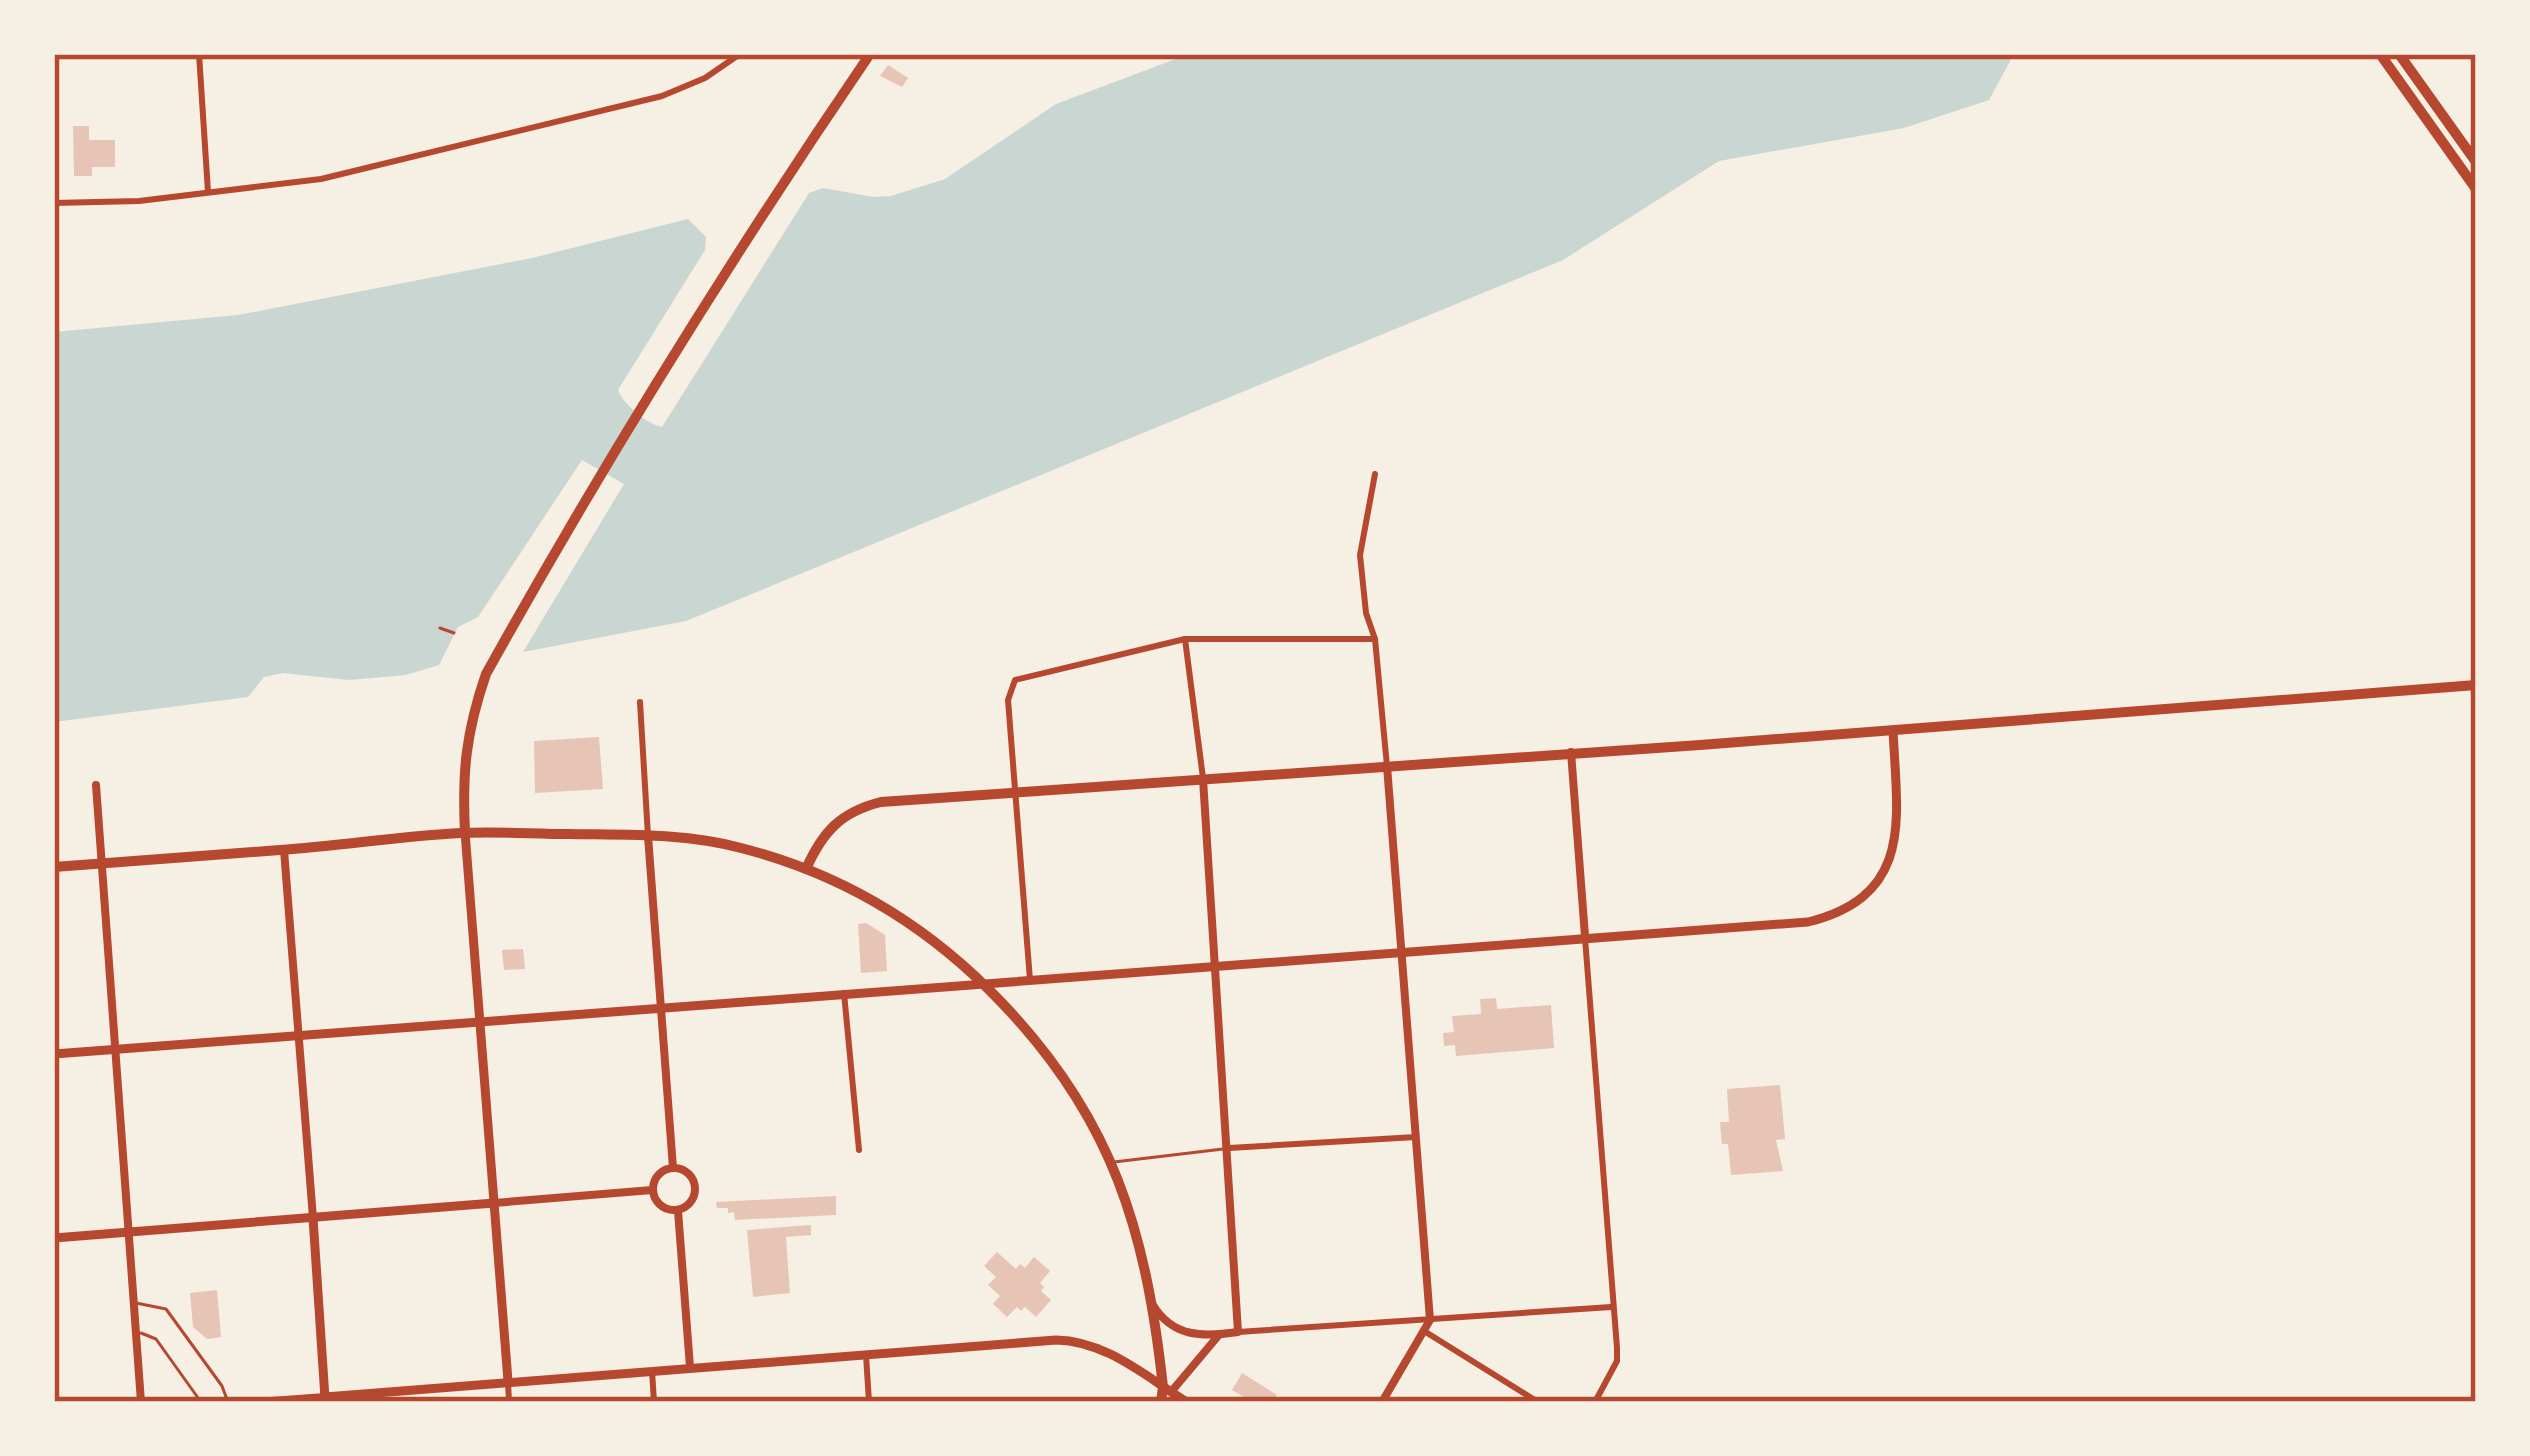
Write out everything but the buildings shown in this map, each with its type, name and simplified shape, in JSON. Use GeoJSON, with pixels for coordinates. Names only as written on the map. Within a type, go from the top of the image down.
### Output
{"type":"FeatureCollection","features":[{"type":"Feature","properties":{"kind":"main road"},"geometry":{"type":"LineString","coordinates":[[508,1381],[465,832],[463,756],[471,715],[486,674],[591,494],[789,171],[870,54]]}},
{"type":"Feature","properties":{"kind":"main road"},"geometry":{"type":"LineString","coordinates":[[2380,54],[2476,189]]}},
{"type":"Feature","properties":{"kind":"main road"},"geometry":{"type":"LineString","coordinates":[[2399,54],[2476,162]]}},
{"type":"Feature","properties":{"kind":"main road"},"geometry":{"type":"LineString","coordinates":[[806,868],[824,834],[853,809],[881,802],[2476,685]]}},
{"type":"Feature","properties":{"kind":"main road"},"geometry":{"type":"LineString","coordinates":[[54,1054],[1808,922],[1838,914],[1876,886],[1896,842],[1894,730]]}},
{"type":"Feature","properties":{"kind":"main road"},"geometry":{"type":"LineString","coordinates":[[54,867],[465,832],[648,836],[742,848],[806,868],[893,912],[951,953],[1048,1054],[1112,1162],[1129,1205],[1153,1305],[1165,1394]]}},
{"type":"Feature","properties":{"kind":"main road"},"geometry":{"type":"LineString","coordinates":[[54,1238],[494,1203]]}},
{"type":"Feature","properties":{"kind":"main road"},"geometry":{"type":"LineString","coordinates":[[313,1218],[325,1399],[1068,1340],[1111,1354],[1165,1394],[1187,1402]]}},
{"type":"Feature","properties":{"kind":"street"},"geometry":{"type":"LineString","coordinates":[[199,54],[208,192]]}},
{"type":"Feature","properties":{"kind":"street"},"geometry":{"type":"LineString","coordinates":[[54,203],[104,204],[321,178],[662,96],[705,78],[740,54]]}},
{"type":"Feature","properties":{"kind":"street"},"geometry":{"type":"LineString","coordinates":[[1375,474],[1360,555],[1366,613],[1375,639],[1387,766],[1430,1321],[1382,1402]]}},
{"type":"Feature","properties":{"kind":"street"},"geometry":{"type":"LineString","coordinates":[[1030,980],[1007,700],[1010,685],[1050,669],[1185,639],[1375,639]]}},
{"type":"Feature","properties":{"kind":"street"},"geometry":{"type":"LineString","coordinates":[[1185,639],[1202,778],[1238,1332]]}},
{"type":"Feature","properties":{"kind":"street"},"geometry":{"type":"LineString","coordinates":[[640,702],[674,1168]]}},
{"type":"Feature","properties":{"kind":"street"},"geometry":{"type":"LineString","coordinates":[[1571,752],[1617,1361],[1595,1402]]}},
{"type":"Feature","properties":{"kind":"street"},"geometry":{"type":"LineString","coordinates":[[96,785],[141,1402]]}},
{"type":"Feature","properties":{"kind":"street"},"geometry":{"type":"LineString","coordinates":[[284,850],[313,1218]]}},
{"type":"Feature","properties":{"kind":"street"},"geometry":{"type":"LineString","coordinates":[[844,993],[859,1150]]}},
{"type":"Feature","properties":{"kind":"street"},"geometry":{"type":"LineString","coordinates":[[1229,1148],[1416,1137]]}},
{"type":"Feature","properties":{"kind":"street"},"geometry":{"type":"LineString","coordinates":[[652,1190],[661,1172],[686,1171],[695,1187],[693,1200],[678,1211]]}},
{"type":"Feature","properties":{"kind":"street"},"geometry":{"type":"LineString","coordinates":[[494,1203],[652,1190]]}},
{"type":"Feature","properties":{"kind":"street"},"geometry":{"type":"LineString","coordinates":[[652,1190],[660,1206],[678,1211]]}},
{"type":"Feature","properties":{"kind":"street"},"geometry":{"type":"LineString","coordinates":[[678,1211],[690,1367]]}},
{"type":"Feature","properties":{"kind":"street"},"geometry":{"type":"LineString","coordinates":[[1153,1305],[1179,1330],[1206,1336],[1611,1306]]}},
{"type":"Feature","properties":{"kind":"street"},"geometry":{"type":"LineString","coordinates":[[1424,1331],[1538,1402]]}},
{"type":"Feature","properties":{"kind":"street"},"geometry":{"type":"LineString","coordinates":[[1165,1394],[1219,1335]]}},
{"type":"Feature","properties":{"kind":"street"},"geometry":{"type":"LineString","coordinates":[[866,1354],[869,1402]]}},
{"type":"Feature","properties":{"kind":"street"},"geometry":{"type":"LineString","coordinates":[[652,1370],[654,1402]]}},
{"type":"Feature","properties":{"kind":"street"},"geometry":{"type":"LineString","coordinates":[[508,1381],[509,1402]]}},
{"type":"Feature","properties":{"kind":"street"},"geometry":{"type":"LineString","coordinates":[[257,1402],[325,1399]]}},
{"type":"Feature","properties":{"kind":"lane"},"geometry":{"type":"LineString","coordinates":[[1112,1162],[1229,1148]]}},
{"type":"Feature","properties":{"kind":"lane"},"geometry":{"type":"LineString","coordinates":[[133,1303],[166,1309],[222,1386],[228,1402]]}},
{"type":"Feature","properties":{"kind":"lane"},"geometry":{"type":"LineString","coordinates":[[136,1331],[156,1339],[201,1402]]}},
{"type":"Feature","properties":{"kind":"path"},"geometry":{"type":"LineString","coordinates":[[440,628],[454,633]]}},
{"type":"Feature","properties":{"kind":"shaded area"},"geometry":{"type":"Polygon","coordinates":[[[1189,54],[2014,54],[1989,100],[1904,128],[1719,161],[1563,260],[686,621],[523,652],[624,484],[582,460],[478,617],[458,627],[439,665],[406,675],[349,680],[283,673],[264,677],[248,697],[54,722],[54,332],[238,315],[532,258],[688,219],[706,237],[705,250],[618,390],[636,413],[662,427],[809,193],[823,188],[891,196],[945,179],[1056,104],[1189,54]]]}}]}
